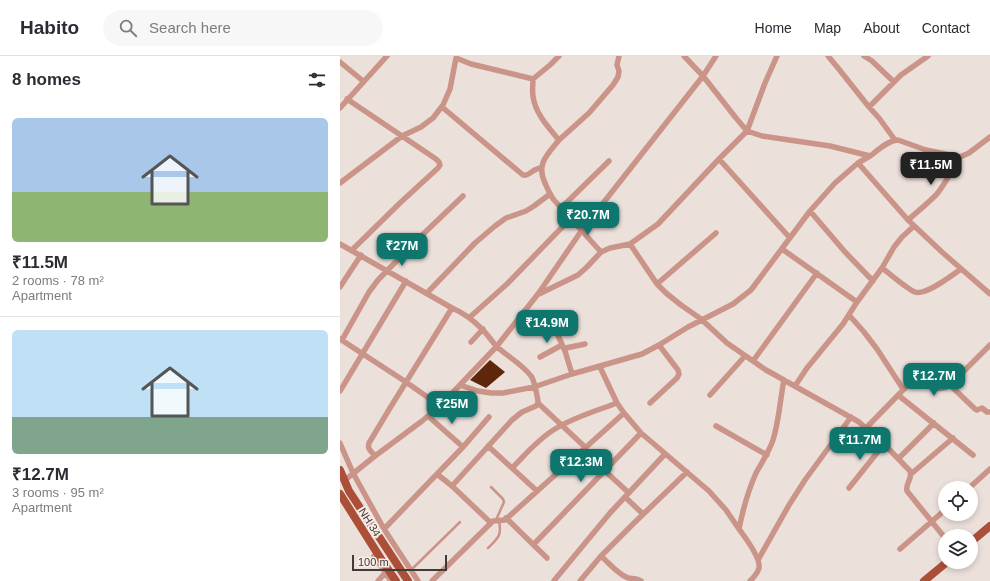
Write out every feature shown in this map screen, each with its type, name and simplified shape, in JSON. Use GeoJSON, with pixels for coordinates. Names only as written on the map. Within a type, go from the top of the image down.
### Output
{"type":"FeatureCollection","features":[{"type":"Feature","properties":{"kind":"main road"},"geometry":{"type":"LineString","coordinates":[[340,470],[350,491],[408,581]]}},
{"type":"Feature","properties":{"kind":"main road","name":"NH 34"},"geometry":{"type":"LineString","coordinates":[[340,494],[396,581]]}},
{"type":"Feature","properties":{"kind":"main road"},"geometry":{"type":"LineString","coordinates":[[978,537],[988,531]]}},
{"type":"Feature","properties":{"kind":"main road"},"geometry":{"type":"LineString","coordinates":[[924,581],[939,569]]}},
{"type":"Feature","properties":{"kind":"street"},"geometry":{"type":"LineString","coordinates":[[340,108],[387,56]]}},
{"type":"Feature","properties":{"kind":"street"},"geometry":{"type":"LineString","coordinates":[[533,79],[559,56]]}},
{"type":"Feature","properties":{"kind":"street"},"geometry":{"type":"LineString","coordinates":[[601,252],[550,194],[542,177],[541,168],[546,156],[559,140],[589,113],[613,85],[618,77],[620,56]]}},
{"type":"Feature","properties":{"kind":"street"},"geometry":{"type":"LineString","coordinates":[[684,56],[703,76],[747,131],[762,136],[830,146],[870,156]]}},
{"type":"Feature","properties":{"kind":"street"},"geometry":{"type":"LineString","coordinates":[[345,480],[440,406],[496,346],[538,294],[582,230],[703,76],[716,56]]}},
{"type":"Feature","properties":{"kind":"street"},"geometry":{"type":"LineString","coordinates":[[538,294],[578,275],[601,252],[610,248],[630,244],[658,224],[747,131],[777,56]]}},
{"type":"Feature","properties":{"kind":"street"},"geometry":{"type":"LineString","coordinates":[[828,56],[879,118],[894,140]]}},
{"type":"Feature","properties":{"kind":"street"},"geometry":{"type":"LineString","coordinates":[[864,56],[894,82]]}},
{"type":"Feature","properties":{"kind":"street"},"geometry":{"type":"LineString","coordinates":[[869,106],[894,82],[928,56]]}},
{"type":"Feature","properties":{"kind":"street"},"geometry":{"type":"LineString","coordinates":[[340,183],[402,136],[422,127],[433,118],[442,107],[450,90],[455,57],[470,64],[533,79]]}},
{"type":"Feature","properties":{"kind":"street"},"geometry":{"type":"LineString","coordinates":[[340,62],[363,81]]}},
{"type":"Feature","properties":{"kind":"street"},"geometry":{"type":"LineString","coordinates":[[533,79],[533,97],[538,112],[546,125],[559,140]]}},
{"type":"Feature","properties":{"kind":"street"},"geometry":{"type":"LineString","coordinates":[[347,99],[436,159],[440,165],[352,250]]}},
{"type":"Feature","properties":{"kind":"street"},"geometry":{"type":"LineString","coordinates":[[442,107],[523,175],[527,176],[535,169],[541,168]]}},
{"type":"Feature","properties":{"kind":"street"},"geometry":{"type":"LineString","coordinates":[[908,220],[926,205],[936,194],[960,157],[969,153],[990,137]]}},
{"type":"Feature","properties":{"kind":"street"},"geometry":{"type":"LineString","coordinates":[[460,385],[491,394],[503,393],[534,387],[572,374],[642,354],[701,319],[733,304],[751,290],[810,211],[835,183],[858,163],[894,140],[904,141],[926,150],[960,157]]}},
{"type":"Feature","properties":{"kind":"street"},"geometry":{"type":"LineString","coordinates":[[719,159],[790,238]]}},
{"type":"Feature","properties":{"kind":"street"},"geometry":{"type":"LineString","coordinates":[[561,208],[609,161]]}},
{"type":"Feature","properties":{"kind":"street"},"geometry":{"type":"LineString","coordinates":[[858,163],[914,226],[990,294]]}},
{"type":"Feature","properties":{"kind":"street"},"geometry":{"type":"LineString","coordinates":[[427,293],[475,243],[495,226],[506,218],[526,211],[550,194]]}},
{"type":"Feature","properties":{"kind":"street"},"geometry":{"type":"LineString","coordinates":[[440,406],[341,339],[369,292],[387,270],[463,196]]}},
{"type":"Feature","properties":{"kind":"street"},"geometry":{"type":"LineString","coordinates":[[810,211],[845,252],[873,280]]}},
{"type":"Feature","properties":{"kind":"street"},"geometry":{"type":"LineString","coordinates":[[470,317],[507,284],[571,218]]}},
{"type":"Feature","properties":{"kind":"street"},"geometry":{"type":"LineString","coordinates":[[795,386],[807,368],[849,315],[882,268],[894,247],[914,226]]}},
{"type":"Feature","properties":{"kind":"street"},"geometry":{"type":"LineString","coordinates":[[657,284],[716,233]]}},
{"type":"Feature","properties":{"kind":"street"},"geometry":{"type":"LineString","coordinates":[[340,244],[470,317],[483,329],[496,346],[532,377],[538,403],[585,448]]}},
{"type":"Feature","properties":{"kind":"street"},"geometry":{"type":"LineString","coordinates":[[630,244],[657,284],[681,305],[701,319],[727,343],[784,380],[851,417],[884,444],[910,471],[911,474]]}},
{"type":"Feature","properties":{"kind":"street"},"geometry":{"type":"LineString","coordinates":[[782,249],[857,302]]}},
{"type":"Feature","properties":{"kind":"street"},"geometry":{"type":"LineString","coordinates":[[340,287],[361,255]]}},
{"type":"Feature","properties":{"kind":"street"},"geometry":{"type":"LineString","coordinates":[[882,268],[915,292],[930,289],[962,269]]}},
{"type":"Feature","properties":{"kind":"street"},"geometry":{"type":"LineString","coordinates":[[753,361],[816,273]]}},
{"type":"Feature","properties":{"kind":"street"},"geometry":{"type":"LineString","coordinates":[[340,391],[406,281]]}},
{"type":"Feature","properties":{"kind":"street"},"geometry":{"type":"LineString","coordinates":[[375,456],[369,449],[369,443],[452,308]]}},
{"type":"Feature","properties":{"kind":"street"},"geometry":{"type":"LineString","coordinates":[[849,315],[877,349],[903,390]]}},
{"type":"Feature","properties":{"kind":"street"},"geometry":{"type":"LineString","coordinates":[[471,342],[483,329]]}},
{"type":"Feature","properties":{"kind":"street"},"geometry":{"type":"LineString","coordinates":[[551,330],[554,330],[564,348],[572,374]]}},
{"type":"Feature","properties":{"kind":"street"},"geometry":{"type":"LineString","coordinates":[[540,357],[564,348],[585,344]]}},
{"type":"Feature","properties":{"kind":"street"},"geometry":{"type":"LineString","coordinates":[[650,403],[677,378],[679,374],[678,370],[659,345]]}},
{"type":"Feature","properties":{"kind":"street"},"geometry":{"type":"LineString","coordinates":[[866,428],[907,386],[912,383],[920,383],[933,388],[945,389],[950,386],[990,345]]}},
{"type":"Feature","properties":{"kind":"street"},"geometry":{"type":"LineString","coordinates":[[710,396],[746,356]]}},
{"type":"Feature","properties":{"kind":"street"},"geometry":{"type":"LineString","coordinates":[[600,367],[624,414],[640,433],[687,472],[726,510],[758,560],[759,567],[750,581]]}},
{"type":"Feature","properties":{"kind":"street"},"geometry":{"type":"LineString","coordinates":[[739,529],[749,489],[767,455],[776,429],[784,380]]}},
{"type":"Feature","properties":{"kind":"street"},"geometry":{"type":"LineString","coordinates":[[950,386],[975,409],[977,410],[982,408],[987,412],[990,412]]}},
{"type":"Feature","properties":{"kind":"street"},"geometry":{"type":"LineString","coordinates":[[898,395],[973,455]]}},
{"type":"Feature","properties":{"kind":"street"},"geometry":{"type":"LineString","coordinates":[[512,468],[536,443],[554,430],[568,422],[617,402]]}},
{"type":"Feature","properties":{"kind":"street"},"geometry":{"type":"LineString","coordinates":[[452,486],[512,420],[522,412],[536,406],[538,403]]}},
{"type":"Feature","properties":{"kind":"street"},"geometry":{"type":"LineString","coordinates":[[437,474],[495,521],[503,521],[624,414]]}},
{"type":"Feature","properties":{"kind":"street"},"geometry":{"type":"LineString","coordinates":[[428,416],[463,447]]}},
{"type":"Feature","properties":{"kind":"street"},"geometry":{"type":"LineString","coordinates":[[384,529],[490,417]]}},
{"type":"Feature","properties":{"kind":"street"},"geometry":{"type":"LineString","coordinates":[[758,560],[805,480],[851,417]]}},
{"type":"Feature","properties":{"kind":"street"},"geometry":{"type":"LineString","coordinates":[[898,458],[934,424]]}},
{"type":"Feature","properties":{"kind":"street"},"geometry":{"type":"LineString","coordinates":[[716,426],[767,455]]}},
{"type":"Feature","properties":{"kind":"street"},"geometry":{"type":"LineString","coordinates":[[534,544],[640,433]]}},
{"type":"Feature","properties":{"kind":"street"},"geometry":{"type":"LineString","coordinates":[[938,529],[906,487],[911,478],[911,474],[953,438]]}},
{"type":"Feature","properties":{"kind":"street"},"geometry":{"type":"LineString","coordinates":[[340,443],[353,474],[384,529],[418,581]]}},
{"type":"Feature","properties":{"kind":"street"},"geometry":{"type":"LineString","coordinates":[[848,488],[884,444]]}},
{"type":"Feature","properties":{"kind":"street"},"geometry":{"type":"LineString","coordinates":[[488,446],[537,491]]}},
{"type":"Feature","properties":{"kind":"street"},"geometry":{"type":"LineString","coordinates":[[554,581],[592,533],[665,454]]}},
{"type":"Feature","properties":{"kind":"street"},"geometry":{"type":"LineString","coordinates":[[977,481],[990,469]]}},
{"type":"Feature","properties":{"kind":"street"},"geometry":{"type":"LineString","coordinates":[[604,471],[627,495],[642,514]]}},
{"type":"Feature","properties":{"kind":"street"},"geometry":{"type":"LineString","coordinates":[[580,581],[601,556],[642,514],[687,472]]}},
{"type":"Feature","properties":{"kind":"street"},"geometry":{"type":"LineString","coordinates":[[340,498],[391,581]]}},
{"type":"Feature","properties":{"kind":"street"},"geometry":{"type":"LineString","coordinates":[[900,549],[938,516]]}},
{"type":"Feature","properties":{"kind":"street"},"geometry":{"type":"LineString","coordinates":[[506,518],[547,558]]}},
{"type":"Feature","properties":{"kind":"street"},"geometry":{"type":"LineString","coordinates":[[432,581],[495,521]]}},
{"type":"Feature","properties":{"kind":"street"},"geometry":{"type":"LineString","coordinates":[[601,556],[624,576],[636,578],[641,581]]}},
{"type":"Feature","properties":{"kind":"street"},"geometry":{"type":"LineString","coordinates":[[378,581],[385,573]]}},
{"type":"Feature","properties":{"kind":"lane"},"geometry":{"type":"LineString","coordinates":[[488,548],[501,533],[495,521],[504,502],[503,499],[491,487]]}},
{"type":"Feature","properties":{"kind":"lane"},"geometry":{"type":"LineString","coordinates":[[411,570],[460,522]]}},
{"type":"Feature","properties":{"kind":"building"},"geometry":{"type":"Polygon","coordinates":[[[490,360],[505,372],[486,388],[470,380],[490,360]]]}}]}
